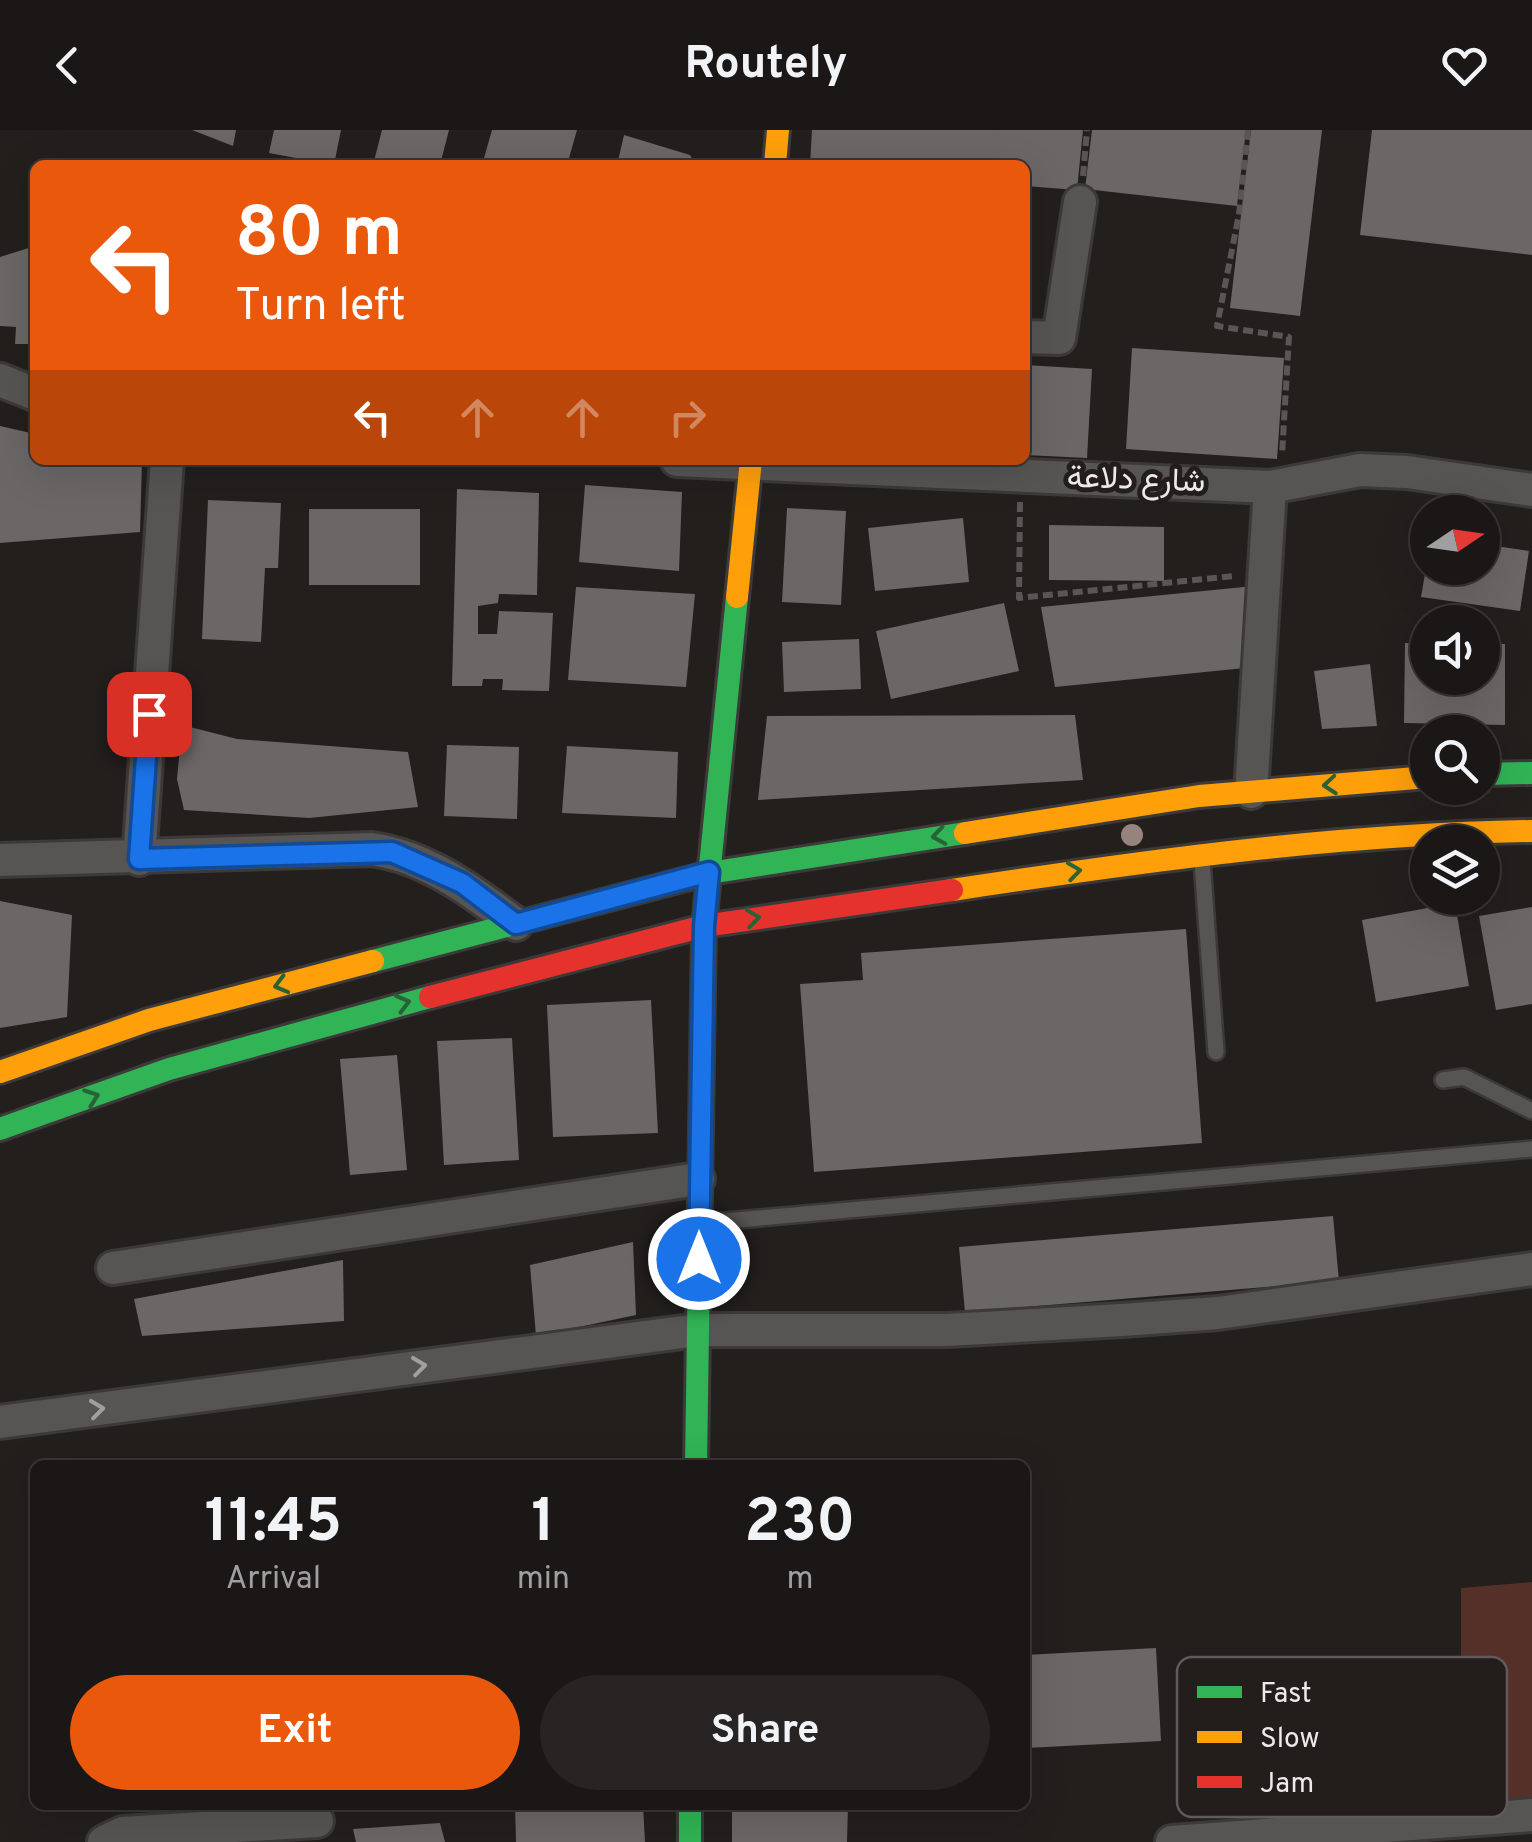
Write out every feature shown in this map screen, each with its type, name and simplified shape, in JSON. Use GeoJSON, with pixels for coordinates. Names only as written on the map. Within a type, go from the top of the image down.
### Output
{"type":"FeatureCollection","features":[{"type":"Feature","properties":{"kind":"main road"},"geometry":{"type":"LineString","coordinates":[[775,160],[778,130]]}},
{"type":"Feature","properties":{"kind":"main road"},"geometry":{"type":"LineString","coordinates":[[696,1460],[704,926],[751,465]]}},
{"type":"Feature","properties":{"kind":"main road"},"geometry":{"type":"LineString","coordinates":[[1500,774],[1532,773]]}},
{"type":"Feature","properties":{"kind":"main road"},"geometry":{"type":"LineString","coordinates":[[0,1072],[149,1020],[709,872],[1199,796],[1410,779]]}},
{"type":"Feature","properties":{"kind":"main road"},"geometry":{"type":"LineString","coordinates":[[0,1129],[169,1069],[533,968],[704,926],[1201,853],[1462,832],[1532,831]]}},
{"type":"Feature","properties":{"kind":"main road"},"geometry":{"type":"LineString","coordinates":[[690,1810],[690,1842]]}},
{"type":"Feature","properties":{"kind":"street"},"geometry":{"type":"LineString","coordinates":[[1030,337],[1059,338],[1080,202]]}},
{"type":"Feature","properties":{"kind":"street"},"geometry":{"type":"LineString","coordinates":[[0,380],[30,392]]}},
{"type":"Feature","properties":{"kind":"street"},"geometry":{"type":"LineString","coordinates":[[139,859],[168,465]]}},
{"type":"Feature","properties":{"kind":"street","name":"شارع دلاعة"},"geometry":{"type":"LineString","coordinates":[[809,465],[1275,486],[1360,470],[1407,472],[1532,490]]}},
{"type":"Feature","properties":{"kind":"street"},"geometry":{"type":"LineString","coordinates":[[1251,792],[1264,571],[1275,486]]}},
{"type":"Feature","properties":{"kind":"street"},"geometry":{"type":"LineString","coordinates":[[0,860],[392,852],[462,883],[516,924]]}},
{"type":"Feature","properties":{"kind":"street"},"geometry":{"type":"LineString","coordinates":[[113,1268],[698,1178]]}},
{"type":"Feature","properties":{"kind":"street"},"geometry":{"type":"LineString","coordinates":[[0,1422],[698,1330],[947,1330],[1218,1313],[1532,1269]]}},
{"type":"Feature","properties":{"kind":"street"},"geometry":{"type":"LineString","coordinates":[[1507,1817],[1532,1815]]}},
{"type":"Feature","properties":{"kind":"street"},"geometry":{"type":"LineString","coordinates":[[1172,1842],[1505,1817]]}},
{"type":"Feature","properties":{"kind":"street"},"geometry":{"type":"LineString","coordinates":[[104,1842],[123,1833],[317,1821]]}},
{"type":"Feature","properties":{"kind":"lane"},"geometry":{"type":"LineString","coordinates":[[1201,853],[1216,1052]]}},
{"type":"Feature","properties":{"kind":"lane"},"geometry":{"type":"LineString","coordinates":[[1442,1080],[1464,1077],[1532,1111]]}},
{"type":"Feature","properties":{"kind":"lane"},"geometry":{"type":"LineString","coordinates":[[700,1224],[1532,1149]]}},
{"type":"Feature","properties":{"kind":"path"},"geometry":{"type":"LineString","coordinates":[[1080,202],[1088,130]]}},
{"type":"Feature","properties":{"kind":"path"},"geometry":{"type":"LineString","coordinates":[[1248,130],[1239,214],[1216,326],[1288,337],[1275,486]]}},
{"type":"Feature","properties":{"kind":"path"},"geometry":{"type":"LineString","coordinates":[[1020,476],[1019,598],[1180,584],[1264,571]]}},
{"type":"Feature","properties":{"kind":"shaded area"},"geometry":{"type":"Polygon","coordinates":[[[1532,1582],[1532,1797],[1507,1798],[1507,1657],[1461,1657],[1461,1588],[1532,1582]]]}},
{"type":"Feature","properties":{"kind":"building"},"geometry":{"type":"Polygon","coordinates":[[[192,130],[236,130],[233,146],[192,130]]]}},
{"type":"Feature","properties":{"kind":"building"},"geometry":{"type":"Polygon","coordinates":[[[274,130],[341,130],[335,160],[269,153],[274,130]]]}},
{"type":"Feature","properties":{"kind":"building"},"geometry":{"type":"Polygon","coordinates":[[[382,130],[449,130],[441,160],[374,160],[382,130]]]}},
{"type":"Feature","properties":{"kind":"building"},"geometry":{"type":"Polygon","coordinates":[[[492,130],[577,130],[568,160],[483,160],[492,130]]]}},
{"type":"Feature","properties":{"kind":"building"},"geometry":{"type":"Polygon","coordinates":[[[812,130],[1083,130],[1077,190],[1030,186],[1030,160],[810,160],[812,130]]]}},
{"type":"Feature","properties":{"kind":"building"},"geometry":{"type":"Polygon","coordinates":[[[1092,130],[1246,130],[1237,206],[1085,189],[1092,130]]]}},
{"type":"Feature","properties":{"kind":"building"},"geometry":{"type":"Polygon","coordinates":[[[1251,130],[1322,130],[1300,316],[1230,308],[1251,130]]]}},
{"type":"Feature","properties":{"kind":"building"},"geometry":{"type":"Polygon","coordinates":[[[1372,130],[1532,130],[1532,255],[1360,235],[1372,130]]]}},
{"type":"Feature","properties":{"kind":"building"},"geometry":{"type":"Polygon","coordinates":[[[624,135],[690,155],[693,160],[618,160],[624,135]]]}},
{"type":"Feature","properties":{"kind":"building"},"geometry":{"type":"Polygon","coordinates":[[[30,248],[30,344],[15,344],[16,327],[0,326],[0,257],[30,248]]]}},
{"type":"Feature","properties":{"kind":"building"},"geometry":{"type":"Polygon","coordinates":[[[1132,348],[1284,358],[1277,459],[1126,449],[1132,348]]]}},
{"type":"Feature","properties":{"kind":"building"},"geometry":{"type":"Polygon","coordinates":[[[1030,365],[1092,369],[1087,458],[1030,455],[1030,365]]]}},
{"type":"Feature","properties":{"kind":"building"},"geometry":{"type":"Polygon","coordinates":[[[0,426],[30,433],[30,465],[142,465],[140,532],[0,543],[0,426]]]}},
{"type":"Feature","properties":{"kind":"building"},"geometry":{"type":"Polygon","coordinates":[[[585,485],[682,492],[679,571],[579,562],[585,485]]]}},
{"type":"Feature","properties":{"kind":"building"},"geometry":{"type":"Polygon","coordinates":[[[457,489],[539,493],[537,595],[499,594],[498,603],[478,606],[478,634],[497,634],[499,611],[553,613],[549,691],[502,690],[503,679],[483,679],[482,686],[452,686],[457,489]]]}},
{"type":"Feature","properties":{"kind":"building"},"geometry":{"type":"Polygon","coordinates":[[[208,500],[281,503],[278,568],[265,568],[261,642],[202,639],[208,500]]]}},
{"type":"Feature","properties":{"kind":"building"},"geometry":{"type":"Polygon","coordinates":[[[787,508],[846,511],[841,605],[782,602],[787,508]]]}},
{"type":"Feature","properties":{"kind":"building"},"geometry":{"type":"Polygon","coordinates":[[[309,509],[420,509],[420,585],[309,585],[309,509]]]}},
{"type":"Feature","properties":{"kind":"building"},"geometry":{"type":"Polygon","coordinates":[[[963,518],[969,582],[875,591],[868,528],[963,518]]]}},
{"type":"Feature","properties":{"kind":"building"},"geometry":{"type":"Polygon","coordinates":[[[1049,525],[1164,527],[1164,581],[1049,580],[1049,525]]]}},
{"type":"Feature","properties":{"kind":"building"},"geometry":{"type":"Polygon","coordinates":[[[1500,547],[1529,551],[1520,611],[1500,608],[1500,605],[1421,597],[1423,585],[1500,585],[1500,547]]]}},
{"type":"Feature","properties":{"kind":"building"},"geometry":{"type":"Polygon","coordinates":[[[1254,586],[1245,668],[1055,687],[1041,607],[1254,586]]]}},
{"type":"Feature","properties":{"kind":"building"},"geometry":{"type":"Polygon","coordinates":[[[576,587],[695,594],[686,687],[568,680],[576,587]]]}},
{"type":"Feature","properties":{"kind":"building"},"geometry":{"type":"Polygon","coordinates":[[[1004,603],[1019,671],[891,699],[876,631],[1004,603]]]}},
{"type":"Feature","properties":{"kind":"building"},"geometry":{"type":"Polygon","coordinates":[[[859,639],[861,689],[784,692],[782,642],[859,639]]]}},
{"type":"Feature","properties":{"kind":"building"},"geometry":{"type":"Polygon","coordinates":[[[1405,643],[1410,643],[1410,695],[1500,695],[1500,644],[1505,644],[1505,725],[1500,725],[1500,715],[1410,715],[1410,723],[1404,723],[1405,643]]]}},
{"type":"Feature","properties":{"kind":"building"},"geometry":{"type":"Polygon","coordinates":[[[1370,664],[1377,726],[1322,729],[1314,671],[1370,664]]]}},
{"type":"Feature","properties":{"kind":"building"},"geometry":{"type":"Polygon","coordinates":[[[1075,715],[1083,780],[758,800],[767,716],[1075,715]]]}},
{"type":"Feature","properties":{"kind":"building"},"geometry":{"type":"Polygon","coordinates":[[[182,725],[237,739],[408,752],[418,807],[309,818],[184,810],[177,779],[182,725]]]}},
{"type":"Feature","properties":{"kind":"building"},"geometry":{"type":"Polygon","coordinates":[[[447,745],[519,747],[517,819],[444,816],[447,745]]]}},
{"type":"Feature","properties":{"kind":"building"},"geometry":{"type":"Polygon","coordinates":[[[567,746],[678,752],[676,818],[562,813],[567,746]]]}},
{"type":"Feature","properties":{"kind":"building"},"geometry":{"type":"Polygon","coordinates":[[[0,901],[72,915],[67,1017],[0,1028],[0,901]]]}},
{"type":"Feature","properties":{"kind":"building"},"geometry":{"type":"Polygon","coordinates":[[[1532,907],[1532,1004],[1496,1010],[1479,916],[1532,907]]]}},
{"type":"Feature","properties":{"kind":"building"},"geometry":{"type":"Polygon","coordinates":[[[1410,911],[1410,915],[1457,915],[1469,986],[1376,1002],[1362,920],[1410,911]]]}},
{"type":"Feature","properties":{"kind":"building"},"geometry":{"type":"Polygon","coordinates":[[[1186,929],[1202,1143],[814,1172],[800,984],[863,980],[861,953],[1186,929]]]}},
{"type":"Feature","properties":{"kind":"building"},"geometry":{"type":"Polygon","coordinates":[[[651,1000],[658,1133],[553,1137],[547,1005],[651,1000]]]}},
{"type":"Feature","properties":{"kind":"building"},"geometry":{"type":"Polygon","coordinates":[[[512,1038],[519,1160],[444,1165],[437,1041],[512,1038]]]}},
{"type":"Feature","properties":{"kind":"building"},"geometry":{"type":"Polygon","coordinates":[[[397,1055],[407,1170],[350,1175],[340,1059],[397,1055]]]}},
{"type":"Feature","properties":{"kind":"building"},"geometry":{"type":"Polygon","coordinates":[[[1333,1216],[1339,1281],[965,1312],[959,1247],[1333,1216]]]}},
{"type":"Feature","properties":{"kind":"building"},"geometry":{"type":"Polygon","coordinates":[[[633,1242],[636,1315],[536,1336],[530,1265],[633,1242]]]}},
{"type":"Feature","properties":{"kind":"building"},"geometry":{"type":"Polygon","coordinates":[[[343,1260],[344,1321],[142,1336],[134,1299],[343,1260]]]}},
{"type":"Feature","properties":{"kind":"building"},"geometry":{"type":"Polygon","coordinates":[[[1156,1648],[1161,1741],[1030,1748],[1030,1655],[1156,1648]]]}},
{"type":"Feature","properties":{"kind":"building"},"geometry":{"type":"Polygon","coordinates":[[[515,1810],[643,1810],[645,1842],[516,1842],[515,1810]]]}},
{"type":"Feature","properties":{"kind":"building"},"geometry":{"type":"Polygon","coordinates":[[[732,1810],[848,1810],[847,1842],[732,1842],[732,1810]]]}},
{"type":"Feature","properties":{"kind":"building"},"geometry":{"type":"Polygon","coordinates":[[[440,1823],[445,1842],[356,1842],[353,1829],[440,1823]]]}},
{"type":"Feature","properties":{"kind":"traffic: fast"},"geometry":{"type":"LineString","coordinates":[[696,1460],[704,926],[737,597]]}},
{"type":"Feature","properties":{"kind":"traffic: fast"},"geometry":{"type":"LineString","coordinates":[[1500,774],[1532,773]]}},
{"type":"Feature","properties":{"kind":"traffic: fast"},"geometry":{"type":"LineString","coordinates":[[373,961],[709,873],[965,833]]}},
{"type":"Feature","properties":{"kind":"traffic: fast"},"geometry":{"type":"LineString","coordinates":[[0,1129],[169,1069],[430,997]]}},
{"type":"Feature","properties":{"kind":"traffic: fast"},"geometry":{"type":"LineString","coordinates":[[690,1810],[690,1842]]}},
{"type":"Feature","properties":{"kind":"traffic: slow"},"geometry":{"type":"LineString","coordinates":[[775,160],[778,130]]}},
{"type":"Feature","properties":{"kind":"traffic: slow"},"geometry":{"type":"LineString","coordinates":[[737,597],[750,465]]}},
{"type":"Feature","properties":{"kind":"traffic: slow"},"geometry":{"type":"LineString","coordinates":[[965,833],[1199,796],[1410,778]]}},
{"type":"Feature","properties":{"kind":"traffic: slow"},"geometry":{"type":"LineString","coordinates":[[952,890],[1313,843],[1532,831]]}},
{"type":"Feature","properties":{"kind":"traffic: slow"},"geometry":{"type":"LineString","coordinates":[[0,1072],[149,1020],[373,961]]}},
{"type":"Feature","properties":{"kind":"traffic: jam"},"geometry":{"type":"LineString","coordinates":[[430,997],[704,926],[952,890]]}},
{"type":"Feature","properties":{"kind":"route"},"geometry":{"type":"LineString","coordinates":[[149,714],[139,859],[372,849],[392,852],[462,883],[516,924],[709,872],[704,926],[699,1259]]}}]}
